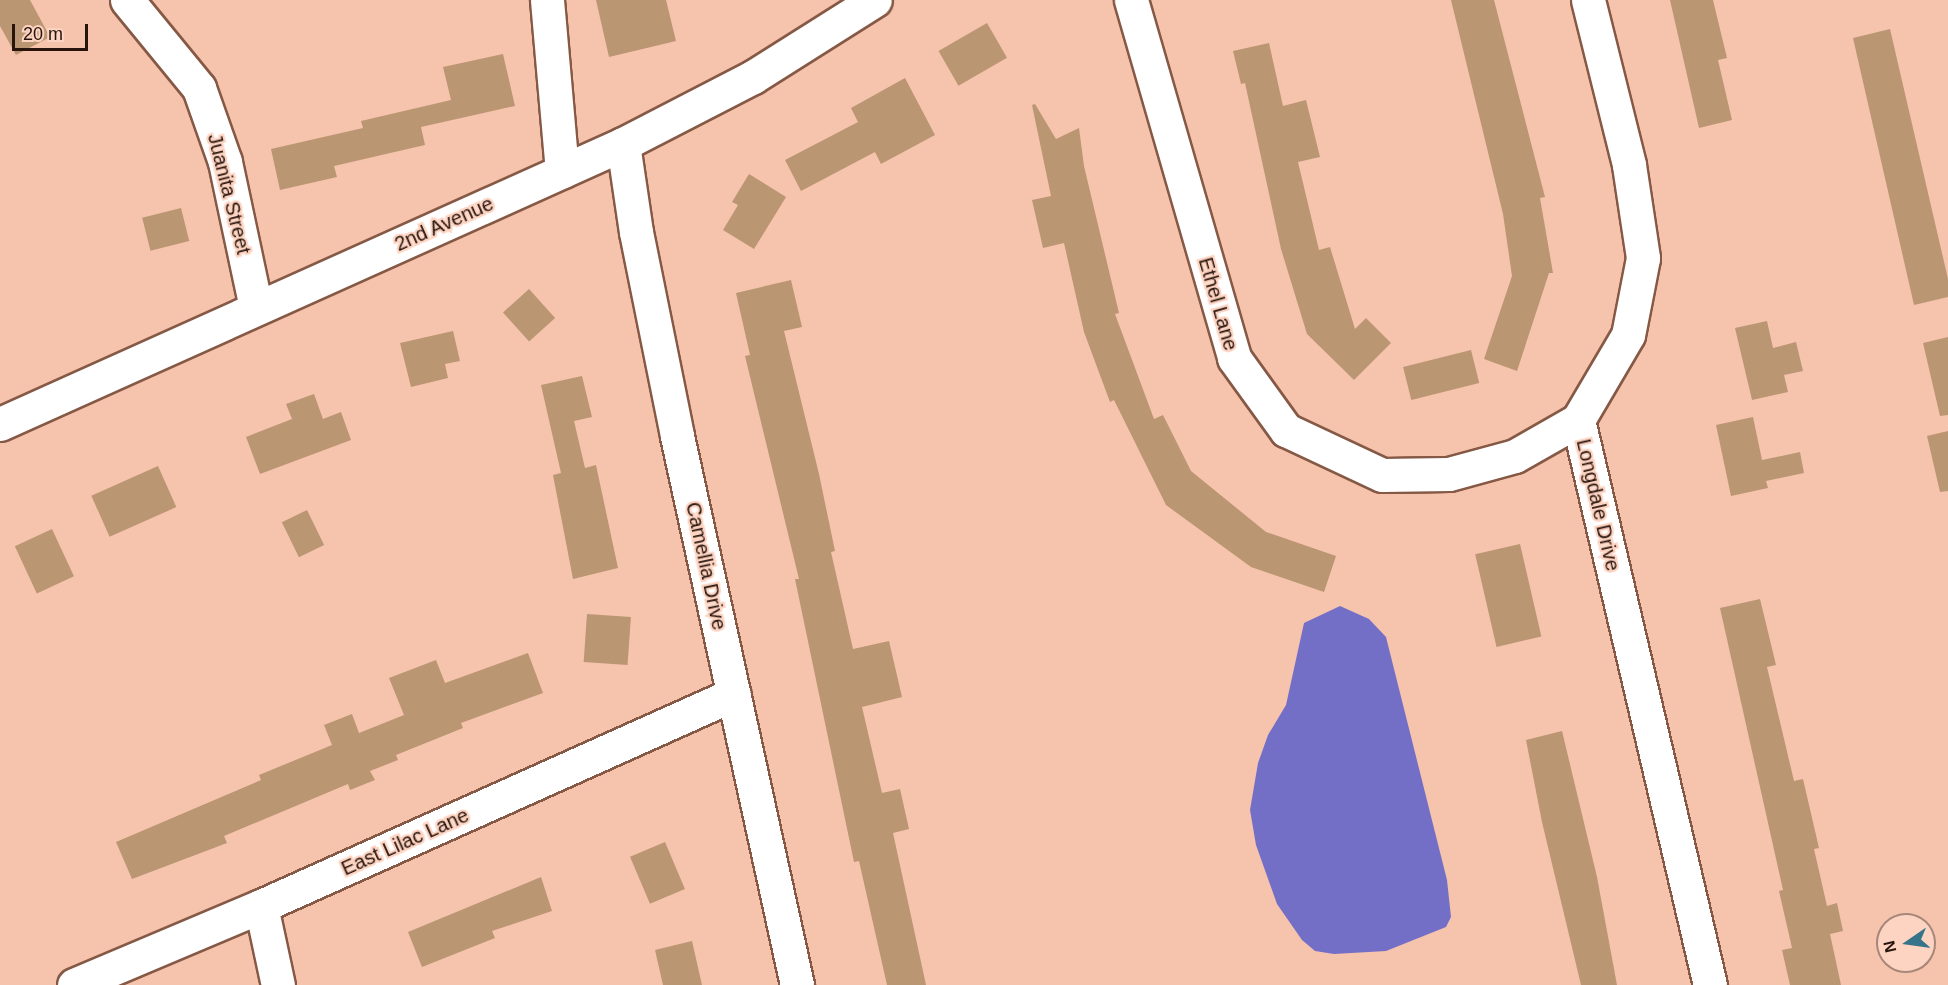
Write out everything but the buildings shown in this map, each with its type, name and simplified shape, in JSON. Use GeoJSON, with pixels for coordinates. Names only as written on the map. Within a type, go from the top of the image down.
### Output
{"type":"FeatureCollection","features":[{"type":"Feature","properties":{"kind":"street","name":"Juanita Street"},"geometry":{"type":"LineString","coordinates":[[127,0],[199,87],[225,162],[256,308]]}},
{"type":"Feature","properties":{"kind":"street"},"geometry":{"type":"LineString","coordinates":[[546,0],[562,171]]}},
{"type":"Feature","properties":{"kind":"street","name":"2nd Avenue"},"geometry":{"type":"LineString","coordinates":[[0,424],[623,144],[753,76],[875,0]]}},
{"type":"Feature","properties":{"kind":"street","name":"Ethel Lane"},"geometry":{"type":"LineString","coordinates":[[1131,0],[1234,358],[1286,430],[1382,476],[1449,474],[1515,456],[1578,420]]}},
{"type":"Feature","properties":{"kind":"street","name":"Longdale Drive"},"geometry":{"type":"LineString","coordinates":[[1588,0],[1629,165],[1643,258],[1628,335],[1578,420],[1710,985]]}},
{"type":"Feature","properties":{"kind":"street","name":"Camellia Drive"},"geometry":{"type":"LineString","coordinates":[[623,144],[638,243],[797,985]]}},
{"type":"Feature","properties":{"kind":"street","name":"East Lilac Lane"},"geometry":{"type":"LineString","coordinates":[[74,985],[261,906],[734,694]]}},
{"type":"Feature","properties":{"kind":"street"},"geometry":{"type":"LineString","coordinates":[[261,906],[278,985]]}},
{"type":"Feature","properties":{"kind":"shaded area"},"geometry":{"type":"Polygon","coordinates":[[[1340,606],[1369,619],[1386,637],[1447,880],[1451,917],[1446,927],[1386,951],[1334,954],[1315,951],[1302,940],[1277,904],[1256,845],[1250,810],[1258,763],[1268,735],[1286,705],[1304,623],[1340,606]]]}}]}
